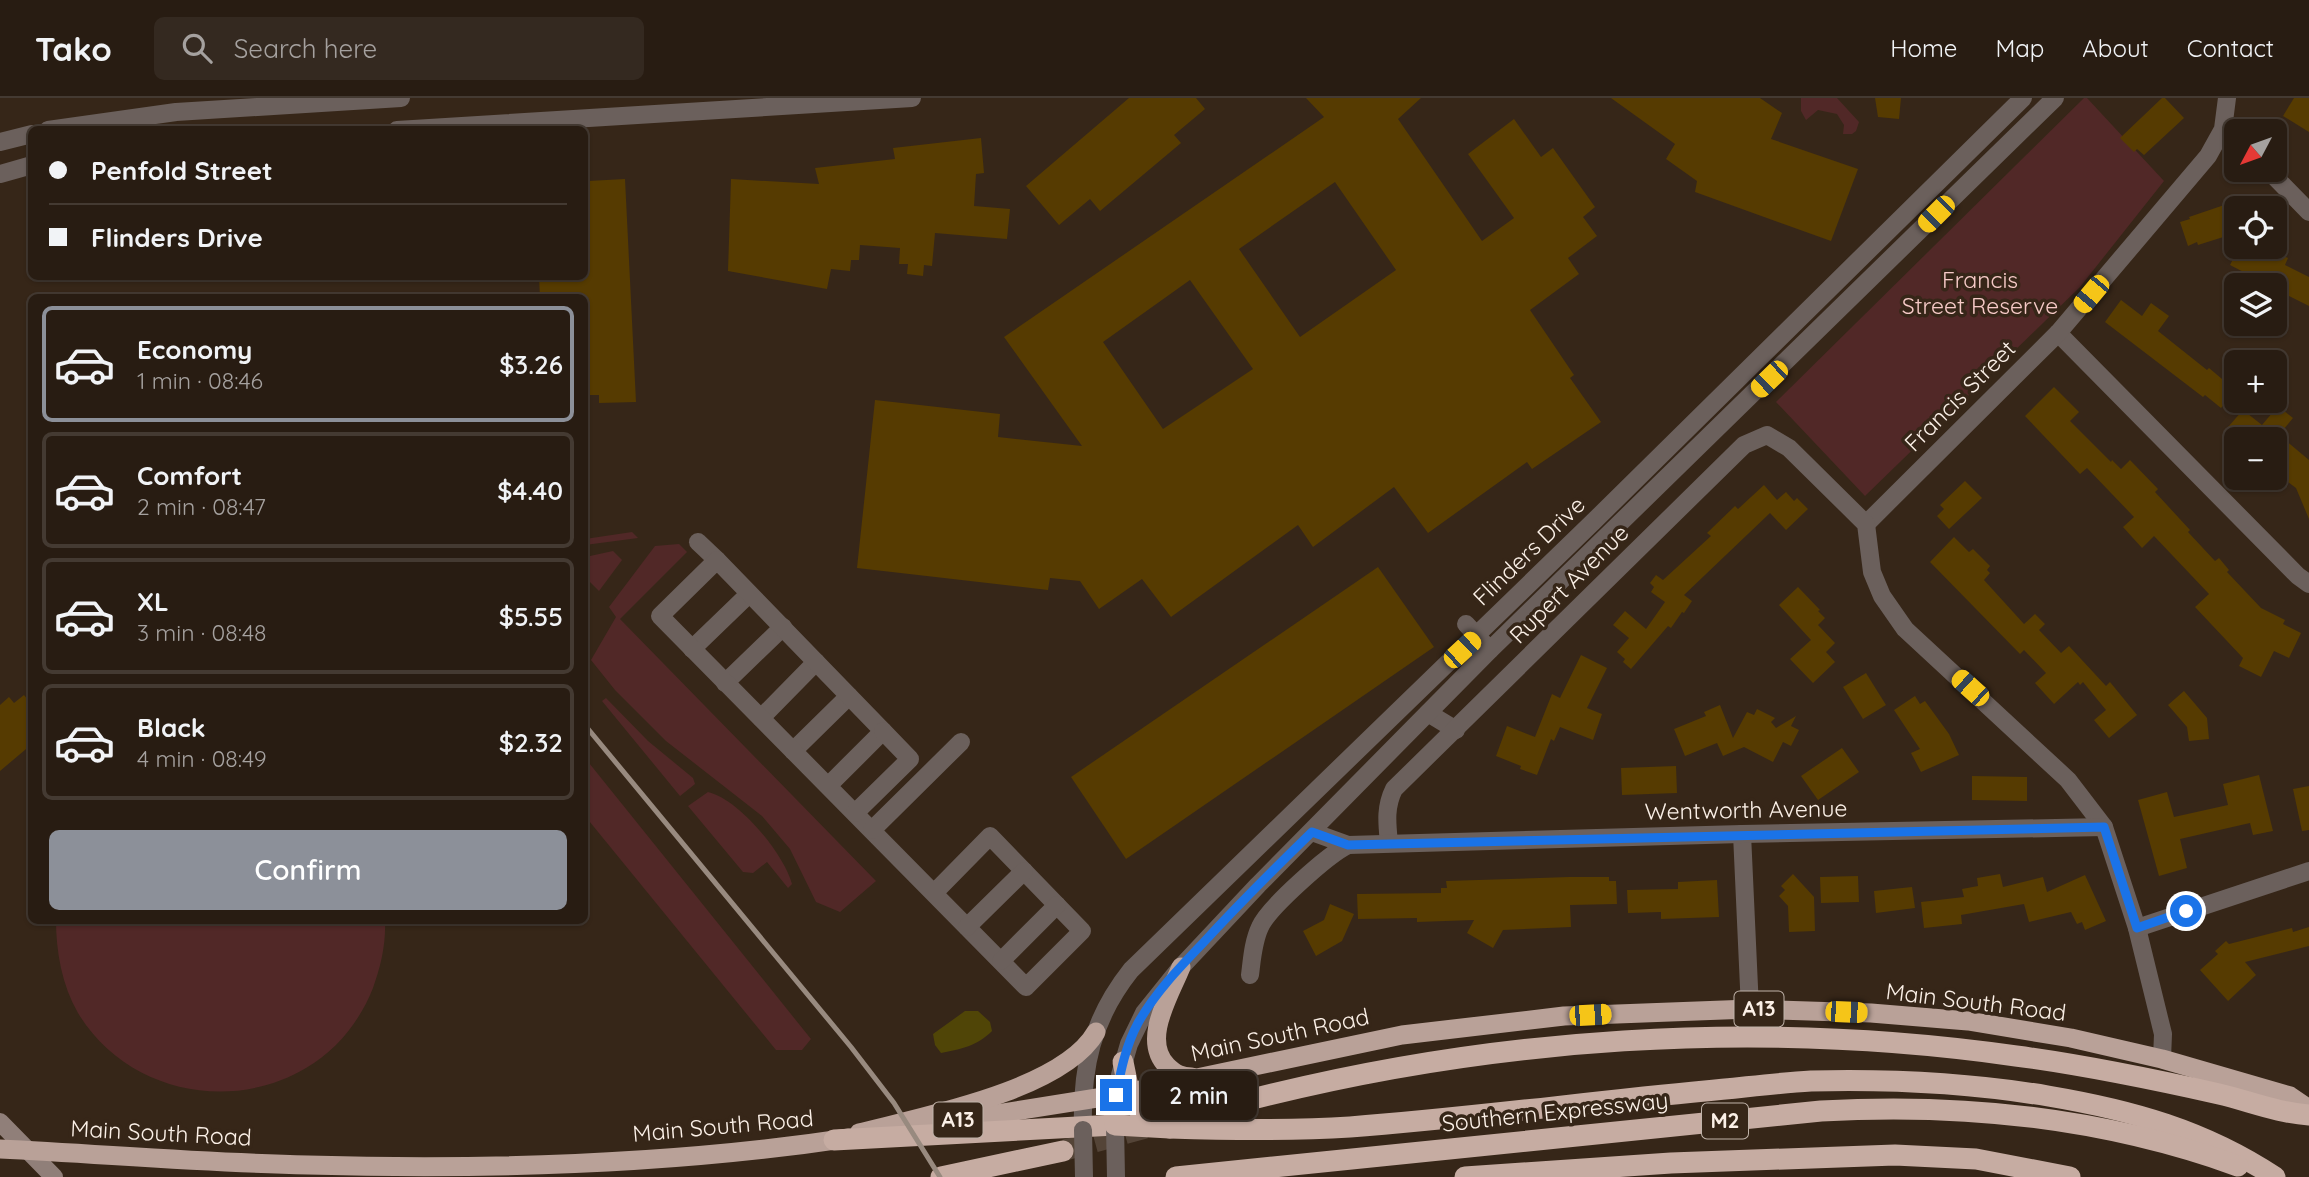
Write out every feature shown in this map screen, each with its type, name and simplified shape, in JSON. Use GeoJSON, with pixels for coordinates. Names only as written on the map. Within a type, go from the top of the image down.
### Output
{"type":"FeatureCollection","features":[{"type":"Feature","properties":{"kind":"highway"},"geometry":{"type":"LineString","coordinates":[[1181,967],[1160,1020],[1156,1045],[1163,1063],[1175,1073],[1185,1077],[1200,1077]]}},
{"type":"Feature","properties":{"kind":"highway","name":"Main South Road"},"geometry":{"type":"LineString","coordinates":[[0,1149],[268,1164],[414,1167],[520,1165],[740,1152],[834,1140],[1123,1094],[1402,1035],[1564,1016],[1750,1009],[1871,1013],[1968,1021],[2071,1038],[2162,1059],[2290,1096],[2309,1110]]}},
{"type":"Feature","properties":{"kind":"highway"},"geometry":{"type":"LineString","coordinates":[[834,1140],[1000,1095],[1067,1062],[1084,1048],[1096,1032]]}},
{"type":"Feature","properties":{"kind":"highway"},"geometry":{"type":"LineString","coordinates":[[1237,1103],[1354,1076],[1456,1058],[1560,1045],[1665,1038],[1805,1038],[1909,1044],[2015,1055],[2117,1072],[2288,1113],[2309,1115]]}},
{"type":"Feature","properties":{"kind":"highway"},"geometry":{"type":"LineString","coordinates":[[1123,1062],[1123,1094],[1154,1123],[1170,1128]]}},
{"type":"Feature","properties":{"kind":"highway"},"geometry":{"type":"LineString","coordinates":[[834,1140],[1099,1125],[1240,1131],[1349,1127],[1810,1082],[1897,1081],[2020,1092],[2117,1109],[2195,1133],[2243,1156],[2275,1177]]}},
{"type":"Feature","properties":{"kind":"highway","name":"Southern Expressway"},"geometry":{"type":"LineString","coordinates":[[1176,1177],[1876,1107],[1983,1112],[2085,1126],[2219,1159],[2268,1177]]}},
{"type":"Feature","properties":{"kind":"highway"},"geometry":{"type":"LineString","coordinates":[[941,1177],[1063,1151]]}},
{"type":"Feature","properties":{"kind":"highway","name":"M2"},"geometry":{"type":"LineString","coordinates":[[1465,1177],[1671,1163],[1895,1155],[1976,1160],[2070,1177]]}},
{"type":"Feature","properties":{"kind":"main road"},"geometry":{"type":"LineString","coordinates":[[0,1122],[54,1177]]}},
{"type":"Feature","properties":{"kind":"street"},"geometry":{"type":"LineString","coordinates":[[76,126],[176,112],[401,98]]}},
{"type":"Feature","properties":{"kind":"street"},"geometry":{"type":"LineString","coordinates":[[461,126],[912,98]]}},
{"type":"Feature","properties":{"kind":"street","name":"Flinders Drive"},"geometry":{"type":"LineString","coordinates":[[1116,1177],[1099,1125],[1082,1101],[1087,1057],[1096,1032],[1123,980],[1471,630],[1672,444],[2023,98]]}},
{"type":"Feature","properties":{"kind":"street","name":"Flinders Drive"},"geometry":{"type":"LineString","coordinates":[[1123,1062],[1138,1023],[1153,1000],[1181,967],[1490,650],[2055,98]]}},
{"type":"Feature","properties":{"kind":"street","name":"Francis Street"},"geometry":{"type":"LineString","coordinates":[[2227,98],[2229,119]]}},
{"type":"Feature","properties":{"kind":"street"},"geometry":{"type":"LineString","coordinates":[[0,142],[28,135]]}},
{"type":"Feature","properties":{"kind":"street","name":"Francis Street"},"geometry":{"type":"LineString","coordinates":[[1866,524],[2057,333],[2224,140]]}},
{"type":"Feature","properties":{"kind":"street"},"geometry":{"type":"LineString","coordinates":[[0,174],[28,166]]}},
{"type":"Feature","properties":{"kind":"street"},"geometry":{"type":"LineString","coordinates":[[2280,182],[2309,212]]}},
{"type":"Feature","properties":{"kind":"street"},"geometry":{"type":"LineString","coordinates":[[2057,333],[2309,584]]}},
{"type":"Feature","properties":{"kind":"street","name":"Rupert Avenue"},"geometry":{"type":"LineString","coordinates":[[1389,843],[1386,817],[1388,801],[1394,789],[1744,445],[1767,435],[1783,442],[1866,524]]}},
{"type":"Feature","properties":{"kind":"street"},"geometry":{"type":"LineString","coordinates":[[1672,444],[1687,457]]}},
{"type":"Feature","properties":{"kind":"street"},"geometry":{"type":"LineString","coordinates":[[1866,524],[1872,572],[1882,596],[1905,629],[2068,780],[2104,827],[2137,928],[2163,1034],[2162,1059]]}},
{"type":"Feature","properties":{"kind":"street"},"geometry":{"type":"LineString","coordinates":[[698,542],[910,759],[855,813]]}},
{"type":"Feature","properties":{"kind":"street"},"geometry":{"type":"LineString","coordinates":[[717,560],[660,616],[725,683],[1026,987],[1082,931],[990,835],[934,893]]}},
{"type":"Feature","properties":{"kind":"street"},"geometry":{"type":"LineString","coordinates":[[692,649],[749,594]]}},
{"type":"Feature","properties":{"kind":"street"},"geometry":{"type":"LineString","coordinates":[[725,683],[783,627]]}},
{"type":"Feature","properties":{"kind":"street"},"geometry":{"type":"LineString","coordinates":[[1471,630],[1490,650]]}},
{"type":"Feature","properties":{"kind":"street"},"geometry":{"type":"LineString","coordinates":[[761,718],[816,662]]}},
{"type":"Feature","properties":{"kind":"street"},"geometry":{"type":"LineString","coordinates":[[793,751],[849,695]]}},
{"type":"Feature","properties":{"kind":"street"},"geometry":{"type":"LineString","coordinates":[[1428,713],[1456,730]]}},
{"type":"Feature","properties":{"kind":"street"},"geometry":{"type":"LineString","coordinates":[[828,786],[883,731]]}},
{"type":"Feature","properties":{"kind":"street"},"geometry":{"type":"LineString","coordinates":[[872,830],[961,742]]}},
{"type":"Feature","properties":{"kind":"street","name":"Wentworth Avenue"},"geometry":{"type":"LineString","coordinates":[[1389,843],[2104,827]]}},
{"type":"Feature","properties":{"kind":"street"},"geometry":{"type":"LineString","coordinates":[[1312,832],[1348,845],[1389,843]]}},
{"type":"Feature","properties":{"kind":"street"},"geometry":{"type":"LineString","coordinates":[[1742,834],[1750,1009]]}},
{"type":"Feature","properties":{"kind":"street"},"geometry":{"type":"LineString","coordinates":[[1250,975],[1257,935],[1268,914],[1329,857],[1348,845]]}},
{"type":"Feature","properties":{"kind":"street"},"geometry":{"type":"LineString","coordinates":[[967,927],[1024,871]]}},
{"type":"Feature","properties":{"kind":"street"},"geometry":{"type":"LineString","coordinates":[[2137,928],[2309,871]]}},
{"type":"Feature","properties":{"kind":"street"},"geometry":{"type":"LineString","coordinates":[[1001,961],[1058,905]]}},
{"type":"Feature","properties":{"kind":"street"},"geometry":{"type":"LineString","coordinates":[[1158,943],[1181,967]]}},
{"type":"Feature","properties":{"kind":"street","name":"Flinders Drive"},"geometry":{"type":"LineString","coordinates":[[1084,1177],[1099,1125],[1123,1094]]}},
{"type":"Feature","properties":{"kind":"green space"},"geometry":{"type":"Polygon","coordinates":[[[1801,98],[1837,98],[1859,122],[1856,131],[1843,134],[1844,125],[1837,114],[1818,110],[1806,120],[1801,111],[1801,98]]]}},
{"type":"Feature","properties":{"kind":"green space","name":"Francis Street Reserve"},"geometry":{"type":"Polygon","coordinates":[[[2087,98],[2164,181],[2080,287],[1865,496],[1776,402],[2087,98]]]}},
{"type":"Feature","properties":{"kind":"green space"},"geometry":{"type":"Polygon","coordinates":[[[632,532],[638,538],[588,545],[588,539],[632,532]]]}},
{"type":"Feature","properties":{"kind":"green space"},"geometry":{"type":"Polygon","coordinates":[[[679,544],[687,552],[620,619],[876,881],[840,912],[816,902],[790,849],[762,816],[666,741],[615,690],[591,660],[616,617],[609,607],[655,546],[679,544]]]}},
{"type":"Feature","properties":{"kind":"green space"},"geometry":{"type":"Polygon","coordinates":[[[613,551],[622,560],[599,591],[588,580],[590,556],[613,551]]]}},
{"type":"Feature","properties":{"kind":"green space"},"geometry":{"type":"Polygon","coordinates":[[[606,698],[648,741],[693,778],[695,784],[680,796],[602,701],[606,698]]]}},
{"type":"Feature","properties":{"kind":"green space"},"geometry":{"type":"Polygon","coordinates":[[[588,762],[811,1039],[802,1050],[776,1050],[588,820],[588,762]]]}},
{"type":"Feature","properties":{"kind":"green space"},"geometry":{"type":"Polygon","coordinates":[[[708,792],[733,805],[759,829],[787,872],[792,884],[788,888],[767,862],[753,873],[743,872],[688,806],[708,792]]]}},
{"type":"Feature","properties":{"kind":"green space"},"geometry":{"type":"Polygon","coordinates":[[[56,924],[385,924],[382,955],[373,988],[346,1034],[328,1053],[306,1068],[276,1082],[244,1090],[212,1091],[181,1087],[150,1077],[123,1061],[98,1040],[78,1013],[64,980],[56,924]]]}},
{"type":"Feature","properties":{"kind":"shaded area"},"geometry":{"type":"Polygon","coordinates":[[[965,1011],[978,1011],[990,1022],[992,1031],[975,1043],[941,1053],[935,1045],[933,1034],[965,1011]]]}},
{"type":"Feature","properties":{"kind":"building"},"geometry":{"type":"Polygon","coordinates":[[[1129,98],[1196,98],[1205,109],[1174,135],[1181,143],[1100,211],[1090,199],[1059,225],[1026,186],[1129,98]]]}},
{"type":"Feature","properties":{"kind":"building"},"geometry":{"type":"Polygon","coordinates":[[[1306,98],[1421,98],[1398,119],[1482,241],[1514,218],[1468,154],[1514,119],[1541,157],[1553,148],[1595,207],[1583,217],[1597,236],[1568,258],[1579,274],[1530,310],[1574,375],[1570,378],[1601,422],[1532,469],[1527,462],[1428,533],[1394,487],[1313,547],[1298,525],[1171,617],[1142,579],[1099,609],[1080,581],[1050,578],[1048,590],[857,568],[875,400],[1000,414],[998,437],[1082,446],[1004,337],[1324,117],[1306,98]],[[1335,182],[1239,249],[1300,337],[1396,270],[1335,182]],[[1190,280],[1103,342],[1163,429],[1253,369],[1190,280]]]}},
{"type":"Feature","properties":{"kind":"building"},"geometry":{"type":"Polygon","coordinates":[[[1611,98],[1760,98],[1782,113],[1771,139],[1858,169],[1831,241],[1695,192],[1697,181],[1666,159],[1675,144],[1611,98]]]}},
{"type":"Feature","properties":{"kind":"building"},"geometry":{"type":"Polygon","coordinates":[[[1875,98],[1901,98],[1899,119],[1878,117],[1875,98]]]}},
{"type":"Feature","properties":{"kind":"building"},"geometry":{"type":"Polygon","coordinates":[[[2162,98],[2184,118],[2144,155],[2137,149],[2134,152],[2120,138],[2162,98]]]}},
{"type":"Feature","properties":{"kind":"building"},"geometry":{"type":"Polygon","coordinates":[[[2294,98],[2309,98],[2309,132],[2283,116],[2294,98]]]}},
{"type":"Feature","properties":{"kind":"building"},"geometry":{"type":"Polygon","coordinates":[[[981,138],[984,173],[976,174],[974,206],[1010,209],[1007,239],[935,233],[932,266],[924,265],[923,276],[907,274],[908,264],[899,264],[900,248],[860,245],[859,260],[851,260],[850,271],[831,269],[827,289],[728,271],[731,179],[819,184],[815,168],[895,159],[893,148],[981,138]]]}},
{"type":"Feature","properties":{"kind":"building"},"geometry":{"type":"Polygon","coordinates":[[[625,179],[636,402],[599,403],[599,395],[588,395],[588,294],[540,294],[539,280],[588,280],[588,181],[625,179]]]}},
{"type":"Feature","properties":{"kind":"building"},"geometry":{"type":"Polygon","coordinates":[[[2224,205],[2224,237],[2188,246],[2180,222],[2190,219],[2189,217],[2224,205]]]}},
{"type":"Feature","properties":{"kind":"building"},"geometry":{"type":"Polygon","coordinates":[[[2288,258],[2285,265],[2309,277],[2309,306],[2287,295],[2287,273],[2245,273],[2230,265],[2233,259],[2288,258]]]}},
{"type":"Feature","properties":{"kind":"building"},"geometry":{"type":"Polygon","coordinates":[[[2121,300],[2142,316],[2151,303],[2169,316],[2158,331],[2224,381],[2224,404],[2221,408],[2205,395],[2203,397],[2105,322],[2121,300]]]}},
{"type":"Feature","properties":{"kind":"building"},"geometry":{"type":"Polygon","coordinates":[[[2054,387],[2079,412],[2070,421],[2111,462],[2112,460],[2121,469],[2130,460],[2158,489],[2155,492],[2190,530],[2188,532],[2215,561],[2219,558],[2229,570],[2227,572],[2261,608],[2285,620],[2283,624],[2301,633],[2289,658],[2274,651],[2261,677],[2239,666],[2243,658],[2195,607],[2209,594],[2154,536],[2142,548],[2123,527],[2134,517],[2087,468],[2080,474],[2025,416],[2054,387]]]}},
{"type":"Feature","properties":{"kind":"building"},"geometry":{"type":"Polygon","coordinates":[[[2240,413],[2247,413],[2262,425],[2272,413],[2287,413],[2293,418],[2286,427],[2228,427],[2240,413]]]}},
{"type":"Feature","properties":{"kind":"building"},"geometry":{"type":"Polygon","coordinates":[[[2287,442],[2309,460],[2309,519],[2296,488],[2287,481],[2287,442]]]}},
{"type":"Feature","properties":{"kind":"building"},"geometry":{"type":"Polygon","coordinates":[[[1965,481],[1982,498],[1949,529],[1937,516],[1944,509],[1940,505],[1965,481]]]}},
{"type":"Feature","properties":{"kind":"building"},"geometry":{"type":"Polygon","coordinates":[[[1764,485],[1777,500],[1786,492],[1794,501],[1797,498],[1808,509],[1786,530],[1770,513],[1684,595],[1692,601],[1684,613],[1682,612],[1671,628],[1668,626],[1631,669],[1617,652],[1629,638],[1613,625],[1625,611],[1646,629],[1665,602],[1651,592],[1654,587],[1650,583],[1656,575],[1663,580],[1711,536],[1707,533],[1735,506],[1738,509],[1764,485]]]}},
{"type":"Feature","properties":{"kind":"building"},"geometry":{"type":"Polygon","coordinates":[[[1954,537],[1969,552],[1973,549],[1990,566],[1987,570],[1990,573],[1984,580],[2024,624],[2035,614],[2045,624],[2039,630],[2061,653],[2069,646],[2106,686],[2110,682],[2137,715],[2109,738],[2094,720],[2106,710],[2083,682],[2080,685],[2078,682],[2054,704],[2035,683],[2046,673],[2024,650],[2020,654],[1930,562],[1954,537]]]}},
{"type":"Feature","properties":{"kind":"building"},"geometry":{"type":"Polygon","coordinates":[[[1378,567],[1434,647],[1126,859],[1071,777],[1378,567]]]}},
{"type":"Feature","properties":{"kind":"building"},"geometry":{"type":"Polygon","coordinates":[[[1798,587],[1820,610],[1818,611],[1825,618],[1818,625],[1835,643],[1826,652],[1835,662],[1813,683],[1790,659],[1811,640],[1779,605],[1798,587]]]}},
{"type":"Feature","properties":{"kind":"building"},"geometry":{"type":"Polygon","coordinates":[[[1581,655],[1607,668],[1587,708],[1602,714],[1593,740],[1560,727],[1554,741],[1551,739],[1537,775],[1496,756],[1507,726],[1535,737],[1552,694],[1560,698],[1581,655]]]}},
{"type":"Feature","properties":{"kind":"building"},"geometry":{"type":"Polygon","coordinates":[[[1866,673],[1886,705],[1863,719],[1843,687],[1866,673]]]}},
{"type":"Feature","properties":{"kind":"building"},"geometry":{"type":"Polygon","coordinates":[[[2184,691],[2207,718],[2209,739],[2189,741],[2187,727],[2168,705],[2184,691]]]}},
{"type":"Feature","properties":{"kind":"building"},"geometry":{"type":"Polygon","coordinates":[[[24,695],[28,700],[28,747],[0,771],[0,705],[9,697],[14,703],[24,695]]]}},
{"type":"Feature","properties":{"kind":"building"},"geometry":{"type":"Polygon","coordinates":[[[1915,696],[1920,704],[1925,701],[1949,734],[1959,755],[1921,772],[1911,753],[1920,749],[1894,710],[1915,696]]]}},
{"type":"Feature","properties":{"kind":"building"},"geometry":{"type":"Polygon","coordinates":[[[1720,705],[1733,738],[1747,712],[1754,715],[1757,709],[1775,718],[1771,722],[1776,728],[1796,716],[1791,726],[1799,730],[1791,746],[1783,742],[1773,762],[1744,747],[1723,756],[1717,743],[1685,756],[1674,729],[1706,716],[1704,712],[1720,705]]]}},
{"type":"Feature","properties":{"kind":"building"},"geometry":{"type":"Polygon","coordinates":[[[1842,748],[1859,772],[1818,800],[1801,776],[1842,748]]]}},
{"type":"Feature","properties":{"kind":"building"},"geometry":{"type":"Polygon","coordinates":[[[1676,766],[1677,793],[1622,795],[1621,768],[1676,766]]]}},
{"type":"Feature","properties":{"kind":"building"},"geometry":{"type":"Polygon","coordinates":[[[2259,775],[2273,831],[2253,835],[2250,823],[2180,839],[2187,868],[2159,876],[2138,800],[2167,792],[2174,817],[2228,805],[2223,784],[2259,775]]]}},
{"type":"Feature","properties":{"kind":"building"},"geometry":{"type":"Polygon","coordinates":[[[1972,776],[2027,777],[2027,801],[1972,800],[1972,776]]]}},
{"type":"Feature","properties":{"kind":"building"},"geometry":{"type":"Polygon","coordinates":[[[2309,786],[2309,830],[2302,831],[2293,789],[2309,786]]]}},
{"type":"Feature","properties":{"kind":"building"},"geometry":{"type":"Polygon","coordinates":[[[1793,874],[1814,897],[1815,931],[1789,932],[1788,906],[1779,896],[1785,890],[1781,886],[1793,874]]]}},
{"type":"Feature","properties":{"kind":"building"},"geometry":{"type":"Polygon","coordinates":[[[2000,874],[2003,887],[2043,877],[2047,892],[2085,875],[2106,921],[2085,930],[2082,922],[2077,924],[2071,912],[2029,922],[2024,904],[1961,915],[1962,924],[1924,928],[1921,902],[1964,897],[1962,889],[1978,886],[1977,878],[2000,874]]]}},
{"type":"Feature","properties":{"kind":"building"},"geometry":{"type":"Polygon","coordinates":[[[1858,876],[1859,902],[1821,903],[1820,877],[1858,876]]]}},
{"type":"Feature","properties":{"kind":"building"},"geometry":{"type":"Polygon","coordinates":[[[1609,877],[1609,881],[1616,881],[1617,904],[1570,905],[1571,927],[1503,930],[1493,948],[1467,933],[1474,920],[1417,922],[1417,918],[1358,919],[1357,894],[1441,893],[1441,888],[1447,888],[1446,881],[1609,877]]]}},
{"type":"Feature","properties":{"kind":"building"},"geometry":{"type":"Polygon","coordinates":[[[1717,880],[1719,917],[1661,919],[1661,912],[1628,913],[1627,890],[1678,889],[1678,882],[1717,880]]]}},
{"type":"Feature","properties":{"kind":"building"},"geometry":{"type":"Polygon","coordinates":[[[1912,887],[1915,908],[1876,913],[1874,891],[1912,887]]]}},
{"type":"Feature","properties":{"kind":"building"},"geometry":{"type":"Polygon","coordinates":[[[1330,904],[1354,914],[1342,941],[1316,956],[1303,931],[1324,920],[1330,904]]]}},
{"type":"Feature","properties":{"kind":"building"},"geometry":{"type":"Polygon","coordinates":[[[2309,927],[2309,946],[2245,962],[2256,975],[2228,1001],[2200,970],[2218,954],[2215,951],[2226,941],[2229,944],[2292,928],[2293,932],[2309,927]]]}},
{"type":"Feature","properties":{"kind":"tunnel"},"geometry":{"type":"LineString","coordinates":[[1065,1150],[1237,1103]]}},
{"type":"Feature","properties":{"kind":"railway"},"geometry":{"type":"LineString","coordinates":[[588,729],[851,1047],[894,1103],[940,1177]]}},
{"type":"Feature","properties":{"kind":"route"},"geometry":{"type":"LineString","coordinates":[[1116,1095],[1129,1044],[1138,1023],[1153,1000],[1226,918],[1312,832],[1348,845],[2104,827],[2137,928],[2186,911]]}}]}
